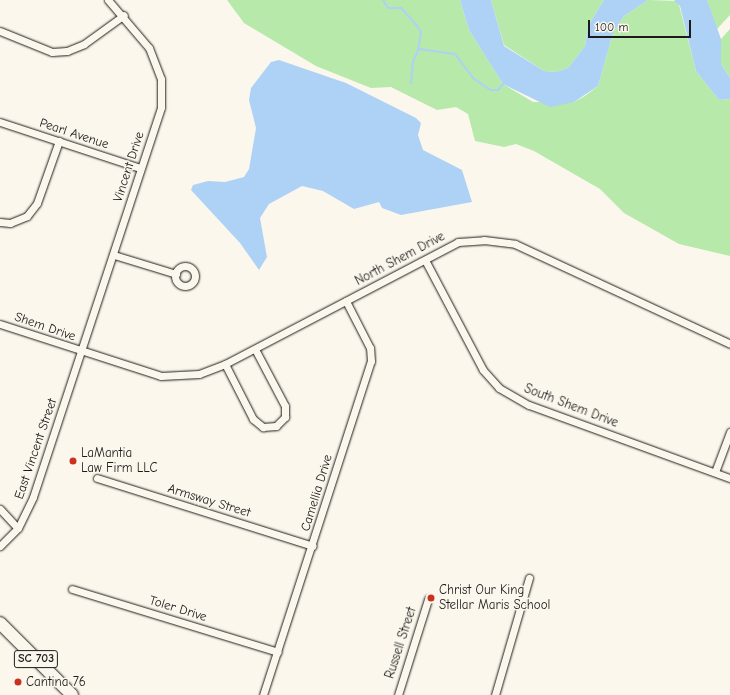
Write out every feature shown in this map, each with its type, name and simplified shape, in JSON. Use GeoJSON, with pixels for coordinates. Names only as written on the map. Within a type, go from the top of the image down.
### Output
{"type":"FeatureCollection","features":[{"type":"Feature","properties":{"kind":"main road","name":"SC 703"},"geometry":{"type":"LineString","coordinates":[[0,623],[72,695]]}},
{"type":"Feature","properties":{"kind":"street","name":"Vincent Drive"},"geometry":{"type":"LineString","coordinates":[[81,352],[114,255],[140,168],[161,107],[161,79],[149,48],[124,15],[108,0]]}},
{"type":"Feature","properties":{"kind":"street"},"geometry":{"type":"LineString","coordinates":[[0,31],[52,52],[67,51],[84,44],[124,15]]}},
{"type":"Feature","properties":{"kind":"street","name":"Pearl Avenue"},"geometry":{"type":"LineString","coordinates":[[0,122],[140,168]]}},
{"type":"Feature","properties":{"kind":"street"},"geometry":{"type":"LineString","coordinates":[[0,222],[10,223],[26,216],[37,203],[59,141]]}},
{"type":"Feature","properties":{"kind":"street","name":"North Shem Drive"},"geometry":{"type":"LineString","coordinates":[[81,352],[161,376],[199,374],[225,364],[458,242],[484,240],[515,244],[730,344]]}},
{"type":"Feature","properties":{"kind":"street"},"geometry":{"type":"LineString","coordinates":[[114,255],[176,274]]}},
{"type":"Feature","properties":{"kind":"street","name":"South Shem Drive"},"geometry":{"type":"LineString","coordinates":[[425,260],[483,370],[499,388],[529,405],[730,478]]}},
{"type":"Feature","properties":{"kind":"street","name":"Camellia Drive"},"geometry":{"type":"LineString","coordinates":[[264,695],[313,546],[371,361],[370,348],[346,301]]}},
{"type":"Feature","properties":{"kind":"street","name":"Shem Drive"},"geometry":{"type":"LineString","coordinates":[[0,324],[81,352]]}},
{"type":"Feature","properties":{"kind":"street"},"geometry":{"type":"LineString","coordinates":[[225,364],[253,419],[264,427],[276,426],[284,417],[285,406],[254,349]]}},
{"type":"Feature","properties":{"kind":"street","name":"East Vincent Street"},"geometry":{"type":"LineString","coordinates":[[0,546],[18,528],[33,497],[81,352]]}},
{"type":"Feature","properties":{"kind":"street"},"geometry":{"type":"LineString","coordinates":[[715,472],[730,432]]}},
{"type":"Feature","properties":{"kind":"street","name":"Armsway Street"},"geometry":{"type":"LineString","coordinates":[[97,478],[313,546]]}},
{"type":"Feature","properties":{"kind":"street"},"geometry":{"type":"LineString","coordinates":[[0,509],[18,528]]}},
{"type":"Feature","properties":{"kind":"street"},"geometry":{"type":"LineString","coordinates":[[495,695],[529,578]]}},
{"type":"Feature","properties":{"kind":"street","name":"Toler Drive"},"geometry":{"type":"LineString","coordinates":[[72,589],[278,652]]}},
{"type":"Feature","properties":{"kind":"street","name":"Russell Street"},"geometry":{"type":"LineString","coordinates":[[398,695],[428,599]]}},
{"type":"Feature","properties":{"kind":"green space"},"geometry":{"type":"Polygon","coordinates":[[[227,0],[460,0],[469,30],[503,84],[533,102],[574,102],[585,96],[598,86],[613,33],[624,16],[648,0],[678,1],[696,71],[719,100],[730,99],[730,256],[679,244],[624,213],[600,189],[534,151],[516,144],[504,147],[475,141],[468,114],[456,107],[437,110],[391,87],[371,88],[316,66],[244,23],[227,0]]]}},
{"type":"Feature","properties":{"kind":"green space"},"geometry":{"type":"Polygon","coordinates":[[[491,0],[604,0],[588,26],[585,46],[568,68],[556,72],[544,71],[504,45],[491,0]]]}},
{"type":"Feature","properties":{"kind":"green space"},"geometry":{"type":"Polygon","coordinates":[[[707,0],[730,0],[730,15],[716,30],[707,0]]]}},
{"type":"Feature","properties":{"kind":"green space"},"geometry":{"type":"Polygon","coordinates":[[[730,29],[730,78],[721,64],[719,53],[721,39],[730,29]]]}},
{"type":"Feature","properties":{"kind":"water"},"geometry":{"type":"Polygon","coordinates":[[[460,0],[491,0],[504,46],[544,71],[556,72],[568,68],[585,46],[588,26],[604,0],[648,0],[624,16],[613,33],[598,86],[574,102],[550,107],[503,84],[469,30],[460,0]]]}},
{"type":"Feature","properties":{"kind":"water"},"geometry":{"type":"Polygon","coordinates":[[[674,0],[707,0],[721,39],[721,64],[730,78],[730,99],[719,100],[696,71],[680,6],[674,0]]]}},
{"type":"Feature","properties":{"kind":"water"},"geometry":{"type":"Polygon","coordinates":[[[279,60],[346,83],[416,118],[421,123],[418,135],[423,150],[462,170],[472,202],[401,215],[382,208],[379,202],[354,209],[323,191],[302,186],[269,204],[260,218],[267,257],[259,270],[240,243],[191,190],[193,185],[208,181],[225,182],[244,177],[249,169],[256,128],[249,100],[251,88],[271,62],[279,60]]]}},
{"type":"Feature","properties":{"kind":"waterway"},"geometry":{"type":"LineString","coordinates":[[383,0],[388,8],[401,8],[417,26],[421,32],[418,51]]}},
{"type":"Feature","properties":{"kind":"waterway"},"geometry":{"type":"LineString","coordinates":[[411,83],[413,61],[419,49],[455,54],[473,78],[491,90],[498,90],[503,84]]}},
{"type":"Feature","properties":{"kind":"place","name":"LaMantia Law Firm LLC"},"geometry":{"type":"Point","coordinates":[73,461]}},
{"type":"Feature","properties":{"kind":"place","name":"Christ Our King Stellar Maris School"},"geometry":{"type":"Point","coordinates":[431,598]}},
{"type":"Feature","properties":{"kind":"place","name":"Cantina 76"},"geometry":{"type":"Point","coordinates":[18,682]}}]}
